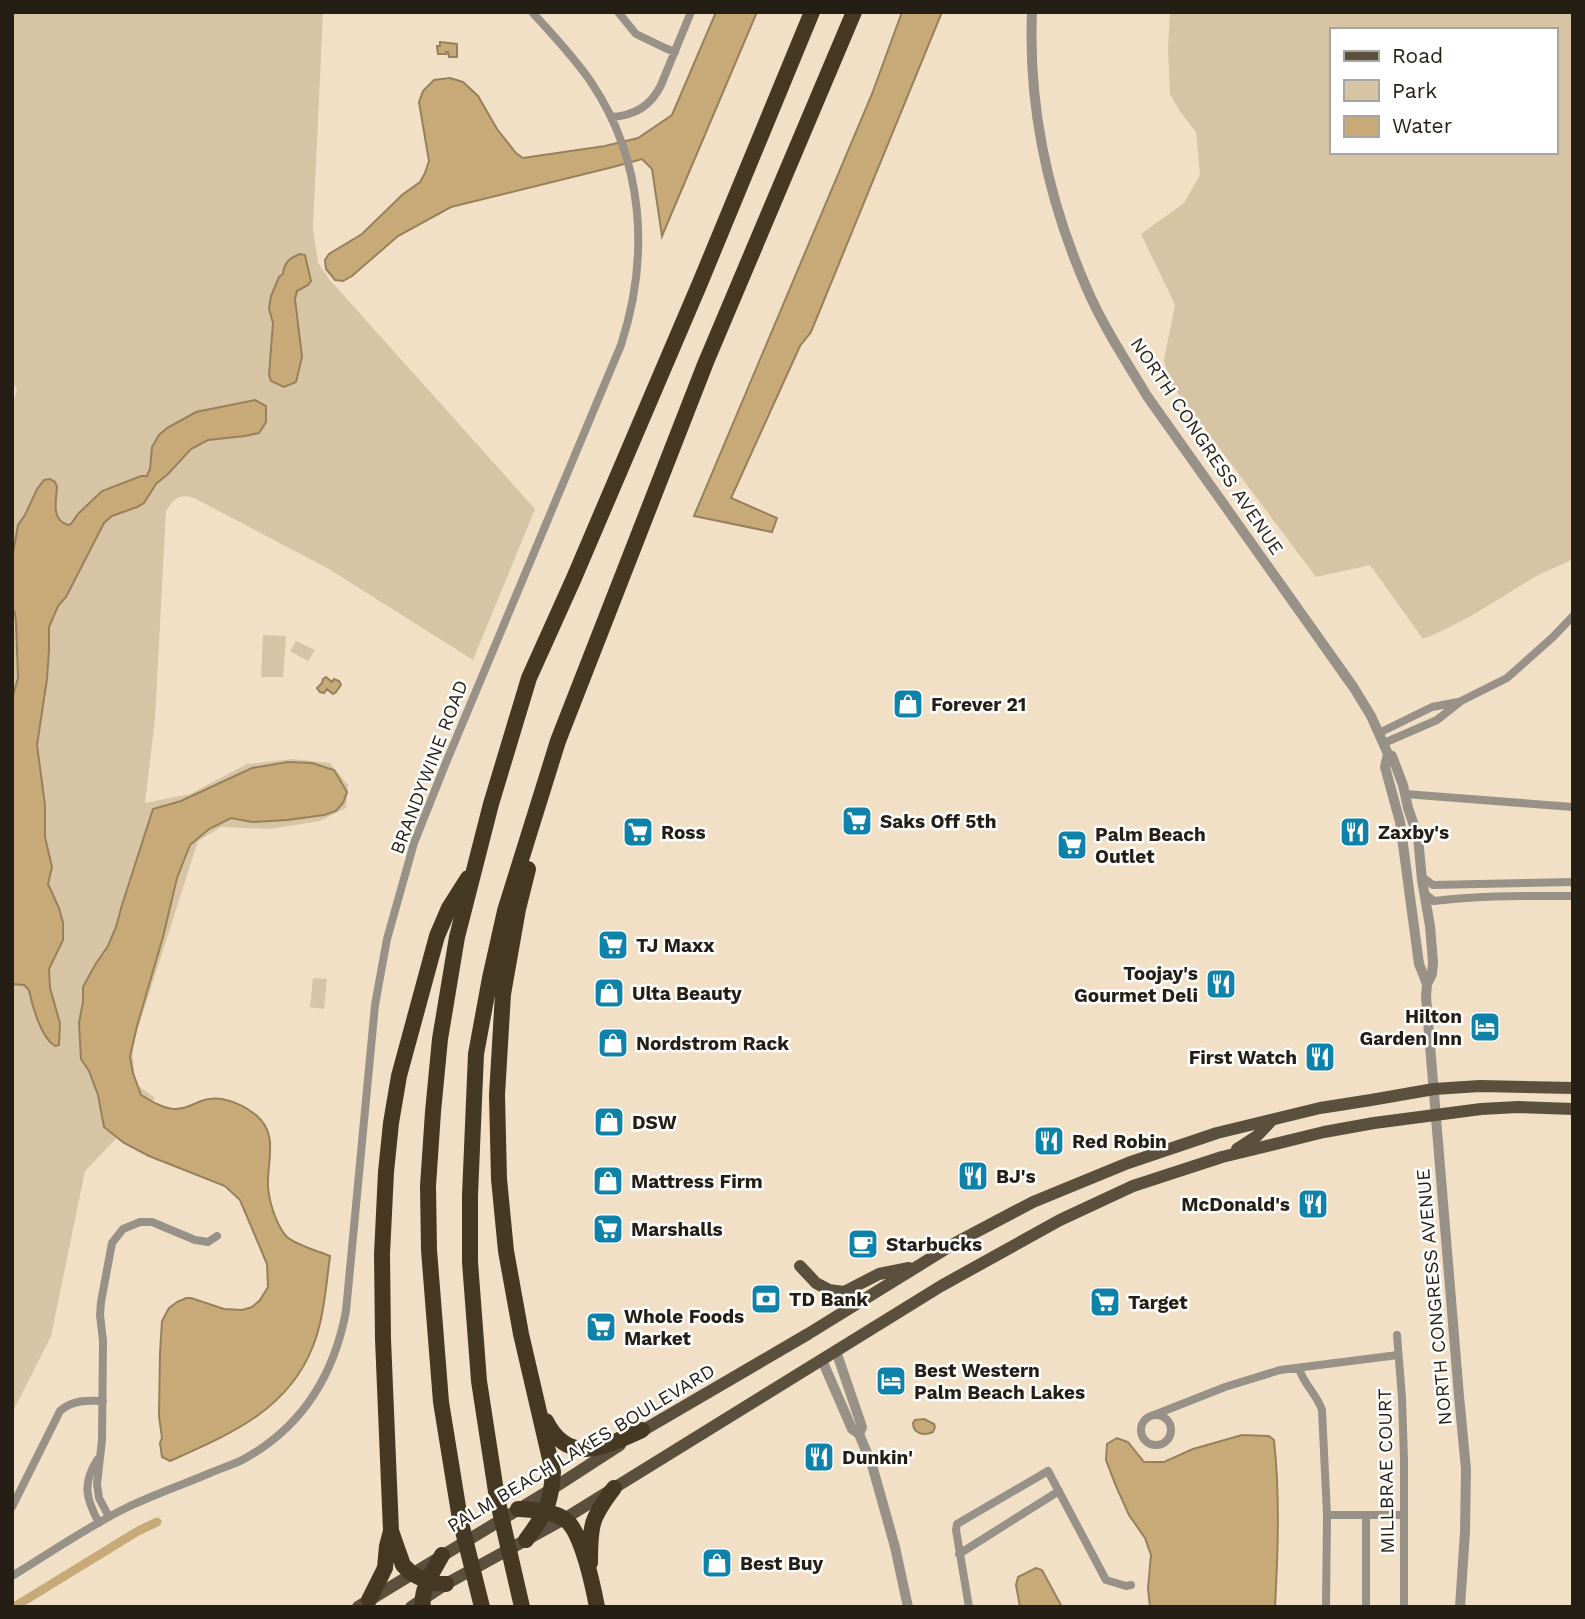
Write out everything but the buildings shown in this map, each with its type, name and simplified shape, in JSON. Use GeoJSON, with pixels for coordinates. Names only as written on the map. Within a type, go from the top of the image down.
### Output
{"type":"FeatureCollection","features":[{"type":"Feature","properties":{"kind":"highway"},"geometry":{"type":"LineString","coordinates":[[480,1601],[460,1519],[440,1389],[429,1250],[428,1186],[433,1112],[440,1039],[457,937],[491,804],[529,678],[684,321],[812,12]]}},
{"type":"Feature","properties":{"kind":"highway"},"geometry":{"type":"LineString","coordinates":[[522,1607],[497,1498],[479,1381],[470,1262],[476,1054],[489,978],[505,911],[558,741],[706,362],[854,12]]}},
{"type":"Feature","properties":{"kind":"highway"},"geometry":{"type":"LineString","coordinates":[[526,1540],[546,1511],[553,1472],[506,1251],[499,1179],[497,1095],[505,982],[518,909],[558,741]]}},
{"type":"Feature","properties":{"kind":"highway"},"geometry":{"type":"LineString","coordinates":[[446,1584],[428,1582],[411,1573],[403,1565],[391,1531],[382,1254],[386,1172],[399,1076],[437,936],[449,908],[477,864]]}},
{"type":"Feature","properties":{"kind":"highway"},"geometry":{"type":"LineString","coordinates":[[537,1403],[556,1438],[575,1448],[605,1446],[642,1430]]}},
{"type":"Feature","properties":{"kind":"highway"},"geometry":{"type":"LineString","coordinates":[[590,1572],[592,1522],[598,1508],[614,1488]]}},
{"type":"Feature","properties":{"kind":"highway"},"geometry":{"type":"LineString","coordinates":[[518,1509],[546,1511],[571,1525],[590,1572],[597,1607]]}},
{"type":"Feature","properties":{"kind":"highway"},"geometry":{"type":"LineString","coordinates":[[363,1603],[385,1568],[391,1531]]}},
{"type":"Feature","properties":{"kind":"highway"},"geometry":{"type":"LineString","coordinates":[[419,1604],[442,1555]]}},
{"type":"Feature","properties":{"kind":"main road","name":"PALM BEACH LAKES BOULEVARD"},"geometry":{"type":"LineString","coordinates":[[363,1603],[552,1489],[642,1430],[808,1334],[957,1242],[1022,1207],[1087,1179],[1194,1140],[1320,1108],[1434,1089],[1479,1086],[1573,1088]]}},
{"type":"Feature","properties":{"kind":"main road"},"geometry":{"type":"LineString","coordinates":[[419,1604],[446,1584],[564,1519],[941,1286],[1060,1220],[1133,1186],[1222,1157],[1324,1132],[1481,1109],[1518,1107],[1573,1110]]}},
{"type":"Feature","properties":{"kind":"main road"},"geometry":{"type":"LineString","coordinates":[[1222,1157],[1257,1136],[1272,1119]]}},
{"type":"Feature","properties":{"kind":"main road"},"geometry":{"type":"LineString","coordinates":[[800,1266],[816,1283],[829,1290],[844,1292],[879,1273],[916,1267]]}},
{"type":"Feature","properties":{"kind":"street","name":"BRANDYWINE ROAD"},"geometry":{"type":"LineString","coordinates":[[12,1576],[139,1502],[242,1460],[261,1449],[299,1415],[334,1359],[346,1311],[375,1005],[387,939],[414,843],[444,765],[619,349],[634,299],[639,252],[637,205],[629,163],[621,140],[601,99],[578,64],[532,12]]}},
{"type":"Feature","properties":{"kind":"street"},"geometry":{"type":"LineString","coordinates":[[618,12],[636,34],[675,52]]}},
{"type":"Feature","properties":{"kind":"street"},"geometry":{"type":"LineString","coordinates":[[611,117],[635,112],[650,101],[661,85],[691,12]]}},
{"type":"Feature","properties":{"kind":"street","name":"NORTH CONGRESS AVENUE"},"geometry":{"type":"LineString","coordinates":[[1032,12],[1033,80],[1039,132],[1055,199],[1087,290],[1119,351],[1147,396],[1354,688],[1371,716],[1388,754],[1392,756],[1418,837],[1433,962],[1426,997],[1466,1469],[1460,1607]]}},
{"type":"Feature","properties":{"kind":"street"},"geometry":{"type":"LineString","coordinates":[[1381,738],[1437,720],[1461,701],[1507,678],[1573,616]]}},
{"type":"Feature","properties":{"kind":"street"},"geometry":{"type":"LineString","coordinates":[[1381,738],[1432,707],[1461,701]]}},
{"type":"Feature","properties":{"kind":"street","name":"NORTH CONGRESS AVENUE"},"geometry":{"type":"LineString","coordinates":[[1388,754],[1385,767],[1400,822],[1419,964],[1427,984]]}},
{"type":"Feature","properties":{"kind":"street"},"geometry":{"type":"LineString","coordinates":[[1405,794],[1573,807]]}},
{"type":"Feature","properties":{"kind":"street"},"geometry":{"type":"LineString","coordinates":[[1407,875],[1414,887],[1434,901],[1499,896],[1573,896]]}},
{"type":"Feature","properties":{"kind":"street"},"geometry":{"type":"LineString","coordinates":[[1422,877],[1433,885],[1573,882]]}},
{"type":"Feature","properties":{"kind":"street"},"geometry":{"type":"LineString","coordinates":[[110,1517],[98,1491],[103,1401],[100,1302],[115,1237],[128,1225],[146,1222],[195,1240],[208,1242],[217,1236]]}},
{"type":"Feature","properties":{"kind":"street","name":"MILLBRAE COURT"},"geometry":{"type":"LineString","coordinates":[[1396,1335],[1402,1398],[1404,1607]]}},
{"type":"Feature","properties":{"kind":"street"},"geometry":{"type":"LineString","coordinates":[[836,1351],[862,1427],[859,1434]]}},
{"type":"Feature","properties":{"kind":"street"},"geometry":{"type":"LineString","coordinates":[[1154,1415],[1225,1387],[1280,1370],[1398,1355]]}},
{"type":"Feature","properties":{"kind":"street"},"geometry":{"type":"LineString","coordinates":[[822,1360],[852,1429],[859,1434],[872,1465],[895,1547],[908,1607]]}},
{"type":"Feature","properties":{"kind":"street"},"geometry":{"type":"LineString","coordinates":[[1299,1368],[1301,1377],[1319,1401],[1322,1410],[1327,1515],[1326,1607]]}},
{"type":"Feature","properties":{"kind":"street"},"geometry":{"type":"LineString","coordinates":[[12,1507],[60,1411],[65,1406],[83,1400],[103,1401]]}},
{"type":"Feature","properties":{"kind":"street"},"geometry":{"type":"LineString","coordinates":[[99,1523],[89,1502],[87,1484],[100,1454]]}},
{"type":"Feature","properties":{"kind":"street"},"geometry":{"type":"LineString","coordinates":[[969,1607],[959,1554],[957,1524],[1048,1471],[1106,1580],[1131,1585]]}},
{"type":"Feature","properties":{"kind":"street"},"geometry":{"type":"LineString","coordinates":[[959,1554],[1059,1491]]}},
{"type":"Feature","properties":{"kind":"street"},"geometry":{"type":"LineString","coordinates":[[1327,1515],[1403,1515]]}},
{"type":"Feature","properties":{"kind":"street"},"geometry":{"type":"LineString","coordinates":[[1366,1516],[1366,1607]]}},
{"type":"Feature","properties":{"kind":"green space"},"geometry":{"type":"Polygon","coordinates":[[[12,12],[323,12],[313,228],[318,263],[329,279],[535,509],[473,660],[329,569],[194,498],[177,498],[166,511],[155,719],[145,803],[190,794],[247,764],[293,759],[330,763],[348,785],[346,808],[320,821],[270,829],[221,827],[198,841],[132,1047],[135,1083],[155,1098],[85,1171],[51,1336],[12,1413],[12,406],[17,390],[12,381],[12,12]]]}},
{"type":"Feature","properties":{"kind":"green space"},"geometry":{"type":"Polygon","coordinates":[[[1170,12],[1573,12],[1573,559],[1533,578],[1465,619],[1423,639],[1370,565],[1316,577],[1169,381],[1164,360],[1175,305],[1141,234],[1184,203],[1200,175],[1196,132],[1170,94],[1170,12]]]}},
{"type":"Feature","properties":{"kind":"green space"},"geometry":{"type":"Polygon","coordinates":[[[263,635],[286,636],[283,677],[261,677],[263,635]]]}},
{"type":"Feature","properties":{"kind":"green space"},"geometry":{"type":"Polygon","coordinates":[[[296,641],[315,650],[308,661],[290,651],[296,641]]]}},
{"type":"Feature","properties":{"kind":"green space"},"geometry":{"type":"Polygon","coordinates":[[[313,978],[327,979],[324,1009],[310,1007],[313,978]]]}},
{"type":"Feature","properties":{"kind":"water"},"geometry":{"type":"Polygon","coordinates":[[[716,12],[757,12],[662,236],[652,169],[642,159],[451,207],[398,236],[343,281],[335,280],[326,269],[325,260],[329,254],[362,234],[402,195],[420,182],[429,161],[419,102],[423,91],[434,80],[450,78],[463,82],[478,96],[497,129],[523,158],[605,146],[638,138],[672,115],[716,12]]]}},
{"type":"Feature","properties":{"kind":"water"},"geometry":{"type":"Polygon","coordinates":[[[902,12],[942,12],[811,332],[800,346],[731,498],[777,518],[772,532],[694,516],[872,94],[902,12]]]}},
{"type":"Feature","properties":{"kind":"water"},"geometry":{"type":"Polygon","coordinates":[[[440,42],[457,44],[457,57],[449,57],[448,52],[438,54],[437,46],[440,46],[440,42]]]}},
{"type":"Feature","properties":{"kind":"water"},"geometry":{"type":"Polygon","coordinates":[[[300,254],[305,255],[311,281],[297,291],[295,299],[302,357],[296,382],[284,387],[271,381],[269,375],[273,323],[269,309],[271,296],[286,263],[300,254]]]}},
{"type":"Feature","properties":{"kind":"water"},"geometry":{"type":"Polygon","coordinates":[[[255,400],[266,406],[266,422],[259,433],[208,440],[191,449],[156,484],[144,503],[112,516],[104,523],[49,627],[47,679],[37,745],[45,805],[45,837],[52,867],[48,884],[63,923],[63,940],[49,969],[50,988],[60,1023],[59,1045],[55,1046],[41,1029],[29,990],[24,985],[12,984],[12,699],[18,678],[16,622],[12,609],[12,558],[18,525],[44,480],[55,482],[57,514],[63,523],[71,524],[102,491],[147,476],[152,447],[167,428],[196,412],[255,400]]]}},
{"type":"Feature","properties":{"kind":"water"},"geometry":{"type":"Polygon","coordinates":[[[326,677],[332,682],[334,679],[339,681],[341,685],[333,694],[327,689],[324,693],[320,692],[317,688],[326,677]]]}},
{"type":"Feature","properties":{"kind":"water"},"geometry":{"type":"Polygon","coordinates":[[[288,762],[312,763],[334,770],[347,792],[343,803],[336,811],[324,815],[287,820],[252,822],[231,818],[209,829],[190,845],[177,878],[130,1057],[141,1095],[158,1104],[179,1109],[208,1099],[222,1099],[244,1107],[263,1122],[270,1139],[269,1192],[279,1225],[290,1239],[330,1256],[324,1302],[313,1346],[302,1369],[288,1388],[254,1418],[170,1461],[162,1457],[160,1443],[162,1321],[169,1308],[186,1298],[224,1309],[242,1310],[252,1307],[268,1287],[267,1264],[240,1200],[225,1186],[149,1156],[124,1143],[104,1127],[98,1095],[89,1071],[81,1059],[79,1023],[83,987],[108,946],[116,927],[153,809],[181,801],[252,768],[288,762]]]}},
{"type":"Feature","properties":{"kind":"water"},"geometry":{"type":"Polygon","coordinates":[[[924,1419],[934,1424],[933,1432],[923,1434],[915,1430],[915,1420],[924,1419]]]}},
{"type":"Feature","properties":{"kind":"water"},"geometry":{"type":"Polygon","coordinates":[[[1242,1435],[1269,1436],[1274,1440],[1278,1524],[1275,1607],[1150,1607],[1148,1588],[1151,1555],[1145,1538],[1129,1515],[1116,1486],[1106,1460],[1107,1444],[1117,1438],[1128,1442],[1144,1462],[1164,1462],[1193,1449],[1242,1435]]]}},
{"type":"Feature","properties":{"kind":"water"},"geometry":{"type":"Polygon","coordinates":[[[1036,1568],[1042,1570],[1062,1607],[1020,1607],[1016,1585],[1018,1577],[1036,1568]]]}},
{"type":"Feature","properties":{"kind":"waterway"},"geometry":{"type":"LineString","coordinates":[[14,1607],[157,1522]]}},
{"type":"Feature","properties":{"kind":"place","name":"Forever 21"},"geometry":{"type":"Point","coordinates":[908,704]}},
{"type":"Feature","properties":{"kind":"place","name":"Saks Off 5th"},"geometry":{"type":"Point","coordinates":[857,821]}},
{"type":"Feature","properties":{"kind":"place","name":"Ross"},"geometry":{"type":"Point","coordinates":[638,832]}},
{"type":"Feature","properties":{"kind":"place","name":"Zaxby's"},"geometry":{"type":"Point","coordinates":[1355,832]}},
{"type":"Feature","properties":{"kind":"place","name":"Palm Beach Outlet"},"geometry":{"type":"Point","coordinates":[1072,845]}},
{"type":"Feature","properties":{"kind":"place","name":"TJ Maxx"},"geometry":{"type":"Point","coordinates":[613,945]}},
{"type":"Feature","properties":{"kind":"place","name":"Toojay's Gourmet Deli"},"geometry":{"type":"Point","coordinates":[1221,984]}},
{"type":"Feature","properties":{"kind":"place","name":"Ulta Beauty"},"geometry":{"type":"Point","coordinates":[609,993]}},
{"type":"Feature","properties":{"kind":"place","name":"Hilton Garden Inn"},"geometry":{"type":"Point","coordinates":[1485,1027]}},
{"type":"Feature","properties":{"kind":"place","name":"Nordstrom Rack"},"geometry":{"type":"Point","coordinates":[613,1043]}},
{"type":"Feature","properties":{"kind":"place","name":"First Watch"},"geometry":{"type":"Point","coordinates":[1320,1057]}},
{"type":"Feature","properties":{"kind":"place","name":"DSW"},"geometry":{"type":"Point","coordinates":[609,1122]}},
{"type":"Feature","properties":{"kind":"place","name":"Red Robin"},"geometry":{"type":"Point","coordinates":[1049,1141]}},
{"type":"Feature","properties":{"kind":"place","name":"BJ's"},"geometry":{"type":"Point","coordinates":[973,1176]}},
{"type":"Feature","properties":{"kind":"place","name":"Mattress Firm"},"geometry":{"type":"Point","coordinates":[608,1181]}},
{"type":"Feature","properties":{"kind":"place","name":"McDonald's"},"geometry":{"type":"Point","coordinates":[1313,1204]}},
{"type":"Feature","properties":{"kind":"place","name":"Marshalls"},"geometry":{"type":"Point","coordinates":[608,1229]}},
{"type":"Feature","properties":{"kind":"place","name":"Starbucks"},"geometry":{"type":"Point","coordinates":[863,1244]}},
{"type":"Feature","properties":{"kind":"place","name":"TD Bank"},"geometry":{"type":"Point","coordinates":[766,1299]}},
{"type":"Feature","properties":{"kind":"place","name":"Target"},"geometry":{"type":"Point","coordinates":[1105,1302]}},
{"type":"Feature","properties":{"kind":"place","name":"Whole Foods Market"},"geometry":{"type":"Point","coordinates":[601,1327]}},
{"type":"Feature","properties":{"kind":"place","name":"Best Western Palm Beach Lakes"},"geometry":{"type":"Point","coordinates":[891,1381]}},
{"type":"Feature","properties":{"kind":"place","name":"Dunkin'"},"geometry":{"type":"Point","coordinates":[819,1457]}},
{"type":"Feature","properties":{"kind":"place","name":"Best Buy"},"geometry":{"type":"Point","coordinates":[717,1563]}}]}
